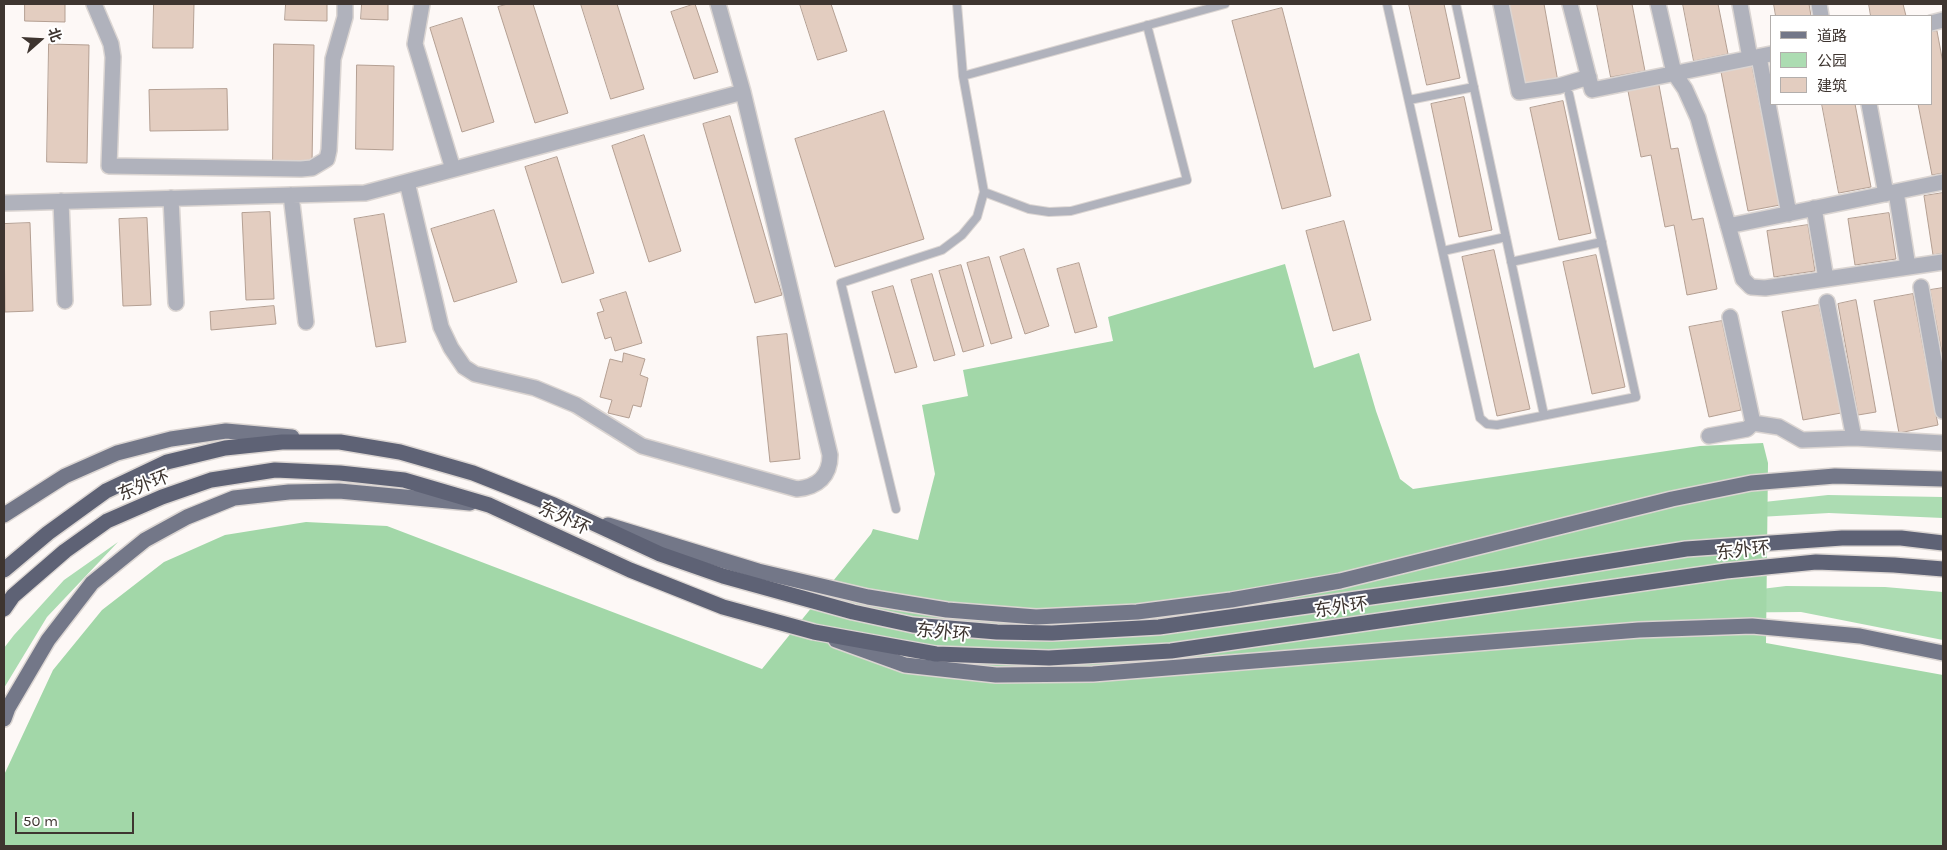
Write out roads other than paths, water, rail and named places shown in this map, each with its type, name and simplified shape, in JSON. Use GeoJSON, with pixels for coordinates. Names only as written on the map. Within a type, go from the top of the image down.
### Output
{"type":"FeatureCollection","features":[{"type":"Feature","properties":{"kind":"highway","name":"东外环"},"geometry":{"type":"LineString","coordinates":[[4,570],[48,533],[106,491],[167,462],[225,448],[282,442],[340,442],[400,452],[473,473],[554,505],[660,554],[723,576],[853,612],[913,625],[996,632],[1052,633],[1159,627],[1505,578],[1686,549],[1842,538],[1901,538],[1943,543]]}},
{"type":"Feature","properties":{"kind":"highway","name":"东外环"},"geometry":{"type":"LineString","coordinates":[[4,609],[14,596],[65,551],[106,522],[162,497],[211,480],[274,470],[340,473],[404,480],[489,505],[630,570],[723,607],[814,632],[936,654],[1049,658],[1171,651],[1726,571],[1816,562],[1943,569]]}},
{"type":"Feature","properties":{"kind":"main road"},"geometry":{"type":"LineString","coordinates":[[4,515],[65,476],[118,454],[171,439],[226,431],[340,442]]}},
{"type":"Feature","properties":{"kind":"main road"},"geometry":{"type":"LineString","coordinates":[[582,518],[665,541],[758,571],[868,597],[946,610],[1036,617],[1137,612],[1231,600],[1340,581],[1672,499],[1751,483],[1835,476],[1943,479]]}},
{"type":"Feature","properties":{"kind":"main road"},"geometry":{"type":"LineString","coordinates":[[4,719],[8,708],[48,640],[92,583],[145,540],[187,517],[234,498],[289,492],[339,491],[489,505]]}},
{"type":"Feature","properties":{"kind":"main road"},"geometry":{"type":"LineString","coordinates":[[814,632],[905,665],[996,675],[1093,674],[1639,630],[1752,626],[1860,636],[1943,653]]}},
{"type":"Feature","properties":{"kind":"street"},"geometry":{"type":"LineString","coordinates":[[94,4],[111,44],[113,56],[109,166],[301,168],[312,168],[327,159],[333,59],[345,17],[345,4]]}},
{"type":"Feature","properties":{"kind":"street"},"geometry":{"type":"LineString","coordinates":[[422,4],[415,44],[453,169]]}},
{"type":"Feature","properties":{"kind":"street"},"geometry":{"type":"LineString","coordinates":[[407,182],[441,327],[451,348],[464,367],[474,374],[536,388],[576,405],[642,446],[797,489],[812,487],[827,474],[830,455],[743,92],[718,4]]}},
{"type":"Feature","properties":{"kind":"street"},"geometry":{"type":"LineString","coordinates":[[1501,4],[1519,92],[1559,86],[1589,77]]}},
{"type":"Feature","properties":{"kind":"street"},"geometry":{"type":"LineString","coordinates":[[1570,4],[1592,90],[1760,56]]}},
{"type":"Feature","properties":{"kind":"street"},"geometry":{"type":"LineString","coordinates":[[1658,4],[1674,74],[1685,89],[1698,118],[1742,279],[1751,287],[1766,288],[1943,262]]}},
{"type":"Feature","properties":{"kind":"street"},"geometry":{"type":"LineString","coordinates":[[1740,4],[1760,56],[1789,214]]}},
{"type":"Feature","properties":{"kind":"street"},"geometry":{"type":"LineString","coordinates":[[4,203],[365,193],[743,92]]}},
{"type":"Feature","properties":{"kind":"street"},"geometry":{"type":"LineString","coordinates":[[1869,105],[1908,267]]}},
{"type":"Feature","properties":{"kind":"street"},"geometry":{"type":"LineString","coordinates":[[1728,226],[1943,182]]}},
{"type":"Feature","properties":{"kind":"street"},"geometry":{"type":"LineString","coordinates":[[291,195],[306,322]]}},
{"type":"Feature","properties":{"kind":"street"},"geometry":{"type":"LineString","coordinates":[[171,198],[176,303]]}},
{"type":"Feature","properties":{"kind":"street"},"geometry":{"type":"LineString","coordinates":[[60,201],[65,301]]}},
{"type":"Feature","properties":{"kind":"street"},"geometry":{"type":"LineString","coordinates":[[1814,208],[1826,279]]}},
{"type":"Feature","properties":{"kind":"street"},"geometry":{"type":"LineString","coordinates":[[1921,287],[1943,411]]}},
{"type":"Feature","properties":{"kind":"street"},"geometry":{"type":"LineString","coordinates":[[1827,302],[1854,438]]}},
{"type":"Feature","properties":{"kind":"street"},"geometry":{"type":"LineString","coordinates":[[1730,317],[1753,423]]}},
{"type":"Feature","properties":{"kind":"street"},"geometry":{"type":"LineString","coordinates":[[1753,423],[1779,426],[1802,440],[1854,438],[1943,443]]}},
{"type":"Feature","properties":{"kind":"street"},"geometry":{"type":"LineString","coordinates":[[1709,436],[1747,429],[1753,423]]}},
{"type":"Feature","properties":{"kind":"lane"},"geometry":{"type":"LineString","coordinates":[[896,509],[842,283],[942,250],[962,235],[977,216],[984,192],[963,76],[957,4]]}},
{"type":"Feature","properties":{"kind":"lane"},"geometry":{"type":"LineString","coordinates":[[963,76],[1225,4]]}},
{"type":"Feature","properties":{"kind":"lane"},"geometry":{"type":"LineString","coordinates":[[1387,4],[1480,418],[1486,424],[1496,425],[1636,397],[1569,94]]}},
{"type":"Feature","properties":{"kind":"lane"},"geometry":{"type":"LineString","coordinates":[[1456,4],[1544,415]]}},
{"type":"Feature","properties":{"kind":"lane"},"geometry":{"type":"LineString","coordinates":[[984,192],[1030,209],[1056,212],[1070,211],[1187,180],[1147,25]]}},
{"type":"Feature","properties":{"kind":"lane"},"geometry":{"type":"LineString","coordinates":[[1409,100],[1474,87]]}},
{"type":"Feature","properties":{"kind":"lane"},"geometry":{"type":"LineString","coordinates":[[1443,251],[1506,237]]}},
{"type":"Feature","properties":{"kind":"lane"},"geometry":{"type":"LineString","coordinates":[[1511,262],[1602,242]]}}]}
